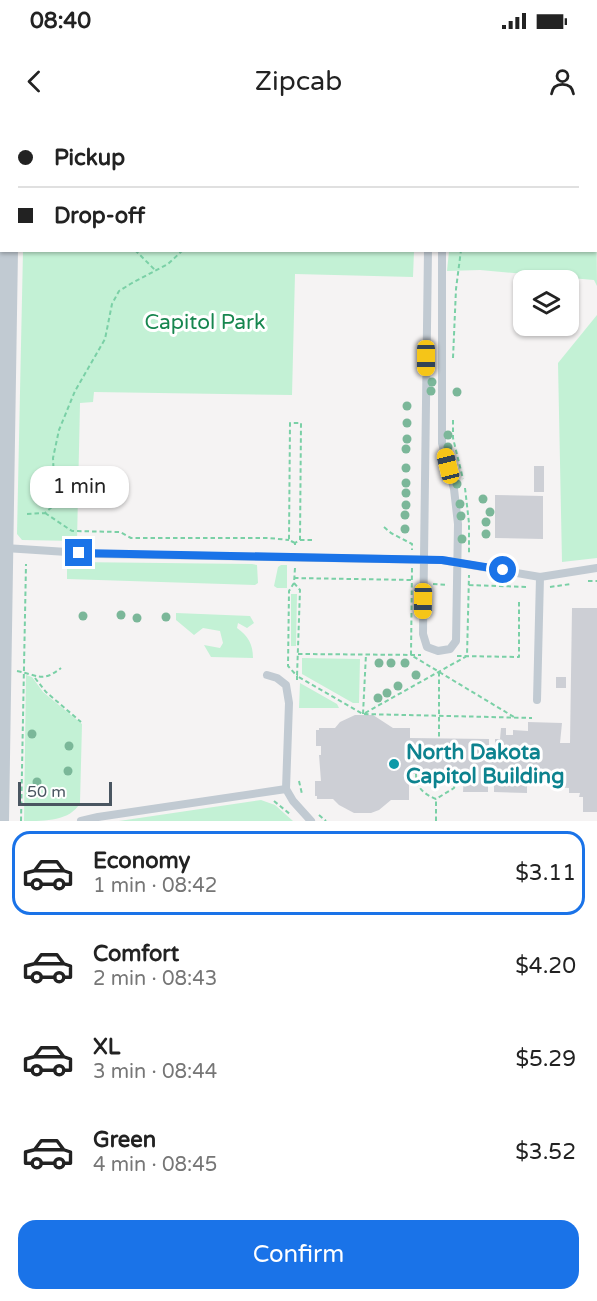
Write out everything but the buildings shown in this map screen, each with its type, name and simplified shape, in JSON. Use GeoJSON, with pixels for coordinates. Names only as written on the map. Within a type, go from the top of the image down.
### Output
{"type":"FeatureCollection","features":[{"type":"Feature","properties":{"kind":"street"},"geometry":{"type":"LineString","coordinates":[[0,821],[9,252]]}},
{"type":"Feature","properties":{"kind":"lane"},"geometry":{"type":"LineString","coordinates":[[428,252],[423,634],[427,647],[438,651],[450,649],[456,641],[458,524],[454,489],[442,443],[442,252]]}},
{"type":"Feature","properties":{"kind":"lane"},"geometry":{"type":"LineString","coordinates":[[5,548],[98,554],[424,559],[457,562],[540,577],[597,568]]}},
{"type":"Feature","properties":{"kind":"lane"},"geometry":{"type":"LineString","coordinates":[[537,700],[540,577]]}},
{"type":"Feature","properties":{"kind":"lane"},"geometry":{"type":"LineString","coordinates":[[267,675],[277,678],[286,685],[289,704],[286,789],[293,801],[311,821]]}},
{"type":"Feature","properties":{"kind":"lane"},"geometry":{"type":"LineString","coordinates":[[82,820],[286,789]]}},
{"type":"Feature","properties":{"kind":"path"},"geometry":{"type":"LineString","coordinates":[[137,252],[156,271]]}},
{"type":"Feature","properties":{"kind":"path"},"geometry":{"type":"LineString","coordinates":[[45,513],[55,501],[53,458],[59,430],[75,391],[105,339],[112,304],[119,291],[156,271],[180,252]]}},
{"type":"Feature","properties":{"kind":"path"},"geometry":{"type":"LineString","coordinates":[[453,357],[456,289],[461,252]]}},
{"type":"Feature","properties":{"kind":"path"},"geometry":{"type":"LineString","coordinates":[[363,714],[468,656],[469,523],[467,496],[453,438],[452,418]]}},
{"type":"Feature","properties":{"kind":"path"},"geometry":{"type":"LineString","coordinates":[[289,540],[290,423],[301,423],[300,540]]}},
{"type":"Feature","properties":{"kind":"path"},"geometry":{"type":"LineString","coordinates":[[27,514],[45,513],[72,531],[120,532],[131,538],[269,538],[289,540],[295,543]]}},
{"type":"Feature","properties":{"kind":"path"},"geometry":{"type":"LineString","coordinates":[[384,526],[391,533],[412,544],[411,655],[515,717]]}},
{"type":"Feature","properties":{"kind":"path"},"geometry":{"type":"LineString","coordinates":[[295,543],[300,540],[313,540]]}},
{"type":"Feature","properties":{"kind":"path"},"geometry":{"type":"LineString","coordinates":[[295,543],[294,580],[289,591],[288,666],[297,676],[363,714],[532,718]]}},
{"type":"Feature","properties":{"kind":"path"},"geometry":{"type":"LineString","coordinates":[[21,821],[26,564]]}},
{"type":"Feature","properties":{"kind":"path"},"geometry":{"type":"LineString","coordinates":[[294,580],[412,580]]}},
{"type":"Feature","properties":{"kind":"path"},"geometry":{"type":"LineString","coordinates":[[294,580],[300,590],[297,687]]}},
{"type":"Feature","properties":{"kind":"path"},"geometry":{"type":"LineString","coordinates":[[468,585],[557,588],[573,583]]}},
{"type":"Feature","properties":{"kind":"path"},"geometry":{"type":"LineString","coordinates":[[423,584],[457,585]]}},
{"type":"Feature","properties":{"kind":"path"},"geometry":{"type":"LineString","coordinates":[[363,714],[366,654]]}},
{"type":"Feature","properties":{"kind":"path"},"geometry":{"type":"LineString","coordinates":[[2,657],[35,678],[46,692],[81,722]]}},
{"type":"Feature","properties":{"kind":"path"},"geometry":{"type":"LineString","coordinates":[[35,678],[50,677],[61,668]]}},
{"type":"Feature","properties":{"kind":"path"},"geometry":{"type":"LineString","coordinates":[[439,672],[439,738]]}},
{"type":"Feature","properties":{"kind":"path"},"geometry":{"type":"LineString","coordinates":[[416,774],[419,788],[436,800]]}},
{"type":"Feature","properties":{"kind":"path"},"geometry":{"type":"LineString","coordinates":[[436,800],[454,789],[458,774]]}},
{"type":"Feature","properties":{"kind":"path"},"geometry":{"type":"LineString","coordinates":[[299,781],[301,793],[305,798]]}},
{"type":"Feature","properties":{"kind":"path"},"geometry":{"type":"LineString","coordinates":[[436,800],[436,821]]}},
{"type":"Feature","properties":{"kind":"path"},"geometry":{"type":"LineString","coordinates":[[314,810],[326,821]]}},
{"type":"Feature","properties":{"kind":"green space","name":"Capitol Park"},"geometry":{"type":"Polygon","coordinates":[[[23,252],[414,252],[413,277],[295,274],[292,395],[94,392],[93,402],[80,403],[77,541],[22,540],[17,534],[23,252]]]}},
{"type":"Feature","properties":{"kind":"green space"},"geometry":{"type":"Polygon","coordinates":[[[449,252],[597,252],[597,286],[594,280],[579,279],[579,270],[513,270],[513,273],[480,270],[447,271],[449,252]]]}},
{"type":"Feature","properties":{"kind":"green space"},"geometry":{"type":"Polygon","coordinates":[[[597,315],[597,558],[562,562],[558,363],[597,315]]]}},
{"type":"Feature","properties":{"kind":"green space"},"geometry":{"type":"Polygon","coordinates":[[[73,562],[252,564],[257,565],[258,583],[255,585],[67,579],[67,567],[73,562]]]}},
{"type":"Feature","properties":{"kind":"green space"},"geometry":{"type":"Polygon","coordinates":[[[287,565],[287,588],[274,586],[278,567],[287,565]]]}},
{"type":"Feature","properties":{"kind":"green space"},"geometry":{"type":"Polygon","coordinates":[[[291,594],[297,594],[296,646],[291,646],[291,594]]]}},
{"type":"Feature","properties":{"kind":"green space"},"geometry":{"type":"Polygon","coordinates":[[[176,613],[250,616],[254,623],[247,628],[238,623],[237,628],[249,641],[253,658],[211,657],[204,645],[220,648],[223,643],[220,631],[203,628],[194,635],[176,620],[176,613]]]}},
{"type":"Feature","properties":{"kind":"green space"},"geometry":{"type":"Polygon","coordinates":[[[302,658],[360,659],[359,703],[353,703],[302,674],[302,658]]]}},
{"type":"Feature","properties":{"kind":"green space"},"geometry":{"type":"Polygon","coordinates":[[[26,675],[32,677],[43,692],[82,724],[80,803],[76,809],[57,819],[24,821],[26,675]]]}},
{"type":"Feature","properties":{"kind":"green space"},"geometry":{"type":"Polygon","coordinates":[[[300,683],[337,704],[339,708],[299,708],[300,683]]]}},
{"type":"Feature","properties":{"kind":"green space"},"geometry":{"type":"Polygon","coordinates":[[[261,800],[275,805],[293,821],[119,821],[261,800]]]}},
{"type":"Feature","properties":{"kind":"place","name":"North Dakota Capitol Building"},"geometry":{"type":"Point","coordinates":[394,764]}},
{"type":"Feature","properties":{"kind":"route"},"geometry":{"type":"LineString","coordinates":[[79,553],[442,560],[503,570]]}}]}
